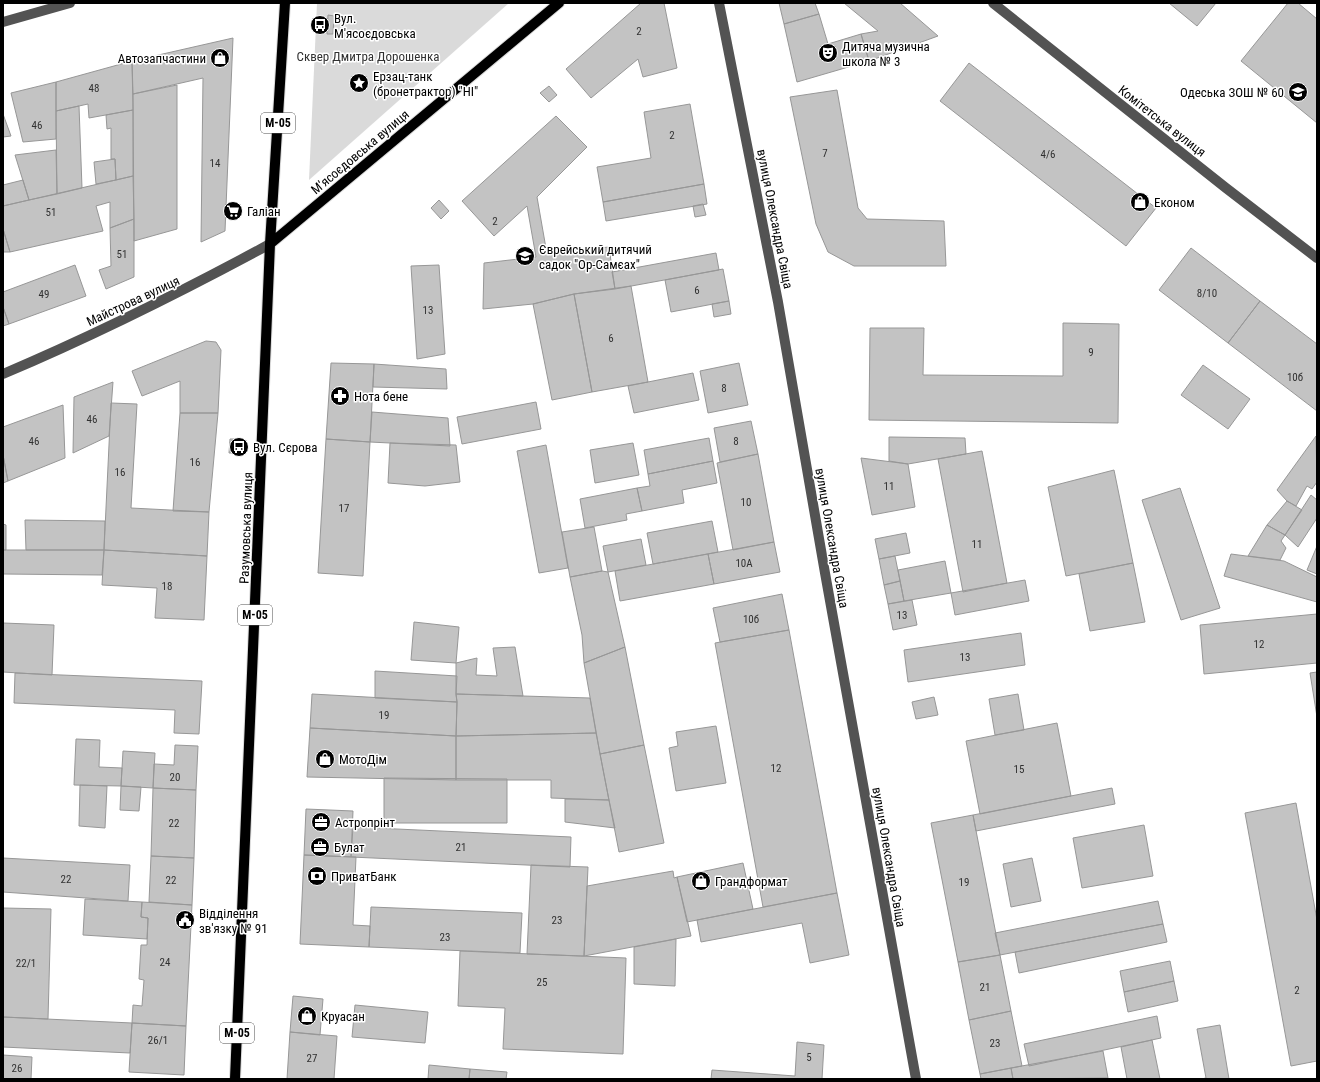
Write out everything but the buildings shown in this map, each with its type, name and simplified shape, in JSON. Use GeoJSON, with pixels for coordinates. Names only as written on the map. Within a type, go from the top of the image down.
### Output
{"type":"FeatureCollection","features":[{"type":"Feature","properties":{"kind":"main road","name":"Разумовська вулиця"},"geometry":{"type":"LineString","coordinates":[[235,1079],[270,244],[285,3]]}},
{"type":"Feature","properties":{"kind":"main road","name":"Мʼясоєдовська вулиця"},"geometry":{"type":"LineString","coordinates":[[270,244],[560,3]]}},
{"type":"Feature","properties":{"kind":"street"},"geometry":{"type":"LineString","coordinates":[[3,22],[70,3]]}},
{"type":"Feature","properties":{"kind":"street","name":"вулиця Олександра Свіща"},"geometry":{"type":"LineString","coordinates":[[719,3],[778,302],[916,1079]]}},
{"type":"Feature","properties":{"kind":"street","name":"Комітетська вулиця"},"geometry":{"type":"LineString","coordinates":[[993,3],[1226,188],[1317,258]]}},
{"type":"Feature","properties":{"kind":"street","name":"Майстрова вулиця"},"geometry":{"type":"LineString","coordinates":[[3,374],[56,352],[188,289],[270,244]]}},
{"type":"Feature","properties":{"kind":"green space","name":"Сквер Дмитра Дорошенка"},"geometry":{"type":"Polygon","coordinates":[[[317,3],[509,3],[309,180],[317,3]]]}},
{"type":"Feature","properties":{"kind":"place","name":"Вул. М'ясоєдовська"},"geometry":{"type":"Point","coordinates":[320,25]}},
{"type":"Feature","properties":{"kind":"place","name":"Дитяча музична школа № 3"},"geometry":{"type":"Point","coordinates":[828,53]}},
{"type":"Feature","properties":{"kind":"place","name":"Автозапчастини"},"geometry":{"type":"Point","coordinates":[220,58]}},
{"type":"Feature","properties":{"kind":"place","name":"Ерзац-танк (бронетрактор) \"НІ\""},"geometry":{"type":"Point","coordinates":[359,83]}},
{"type":"Feature","properties":{"kind":"place","name":"Одеська ЗОШ № 60"},"geometry":{"type":"Point","coordinates":[1298,92]}},
{"type":"Feature","properties":{"kind":"place","name":"Економ"},"geometry":{"type":"Point","coordinates":[1140,202]}},
{"type":"Feature","properties":{"kind":"place","name":"Галіан"},"geometry":{"type":"Point","coordinates":[233,211]}},
{"type":"Feature","properties":{"kind":"place","name":"Єврейський дитячий садок \"Ор-Самєах\""},"geometry":{"type":"Point","coordinates":[525,256]}},
{"type":"Feature","properties":{"kind":"place","name":"Нота бене"},"geometry":{"type":"Point","coordinates":[340,396]}},
{"type":"Feature","properties":{"kind":"place","name":"Вул. Сєрова"},"geometry":{"type":"Point","coordinates":[239,447]}},
{"type":"Feature","properties":{"kind":"place","name":"МотоДім"},"geometry":{"type":"Point","coordinates":[325,759]}},
{"type":"Feature","properties":{"kind":"place","name":"Астропрінт"},"geometry":{"type":"Point","coordinates":[321,822]}},
{"type":"Feature","properties":{"kind":"place","name":"Булат"},"geometry":{"type":"Point","coordinates":[320,847]}},
{"type":"Feature","properties":{"kind":"place","name":"ПриватБанк"},"geometry":{"type":"Point","coordinates":[317,876]}},
{"type":"Feature","properties":{"kind":"place","name":"Грандформат"},"geometry":{"type":"Point","coordinates":[701,881]}},
{"type":"Feature","properties":{"kind":"place","name":"Відділення зв'язку № 91"},"geometry":{"type":"Point","coordinates":[185,920]}},
{"type":"Feature","properties":{"kind":"place","name":"Круасан"},"geometry":{"type":"Point","coordinates":[307,1016]}}]}
